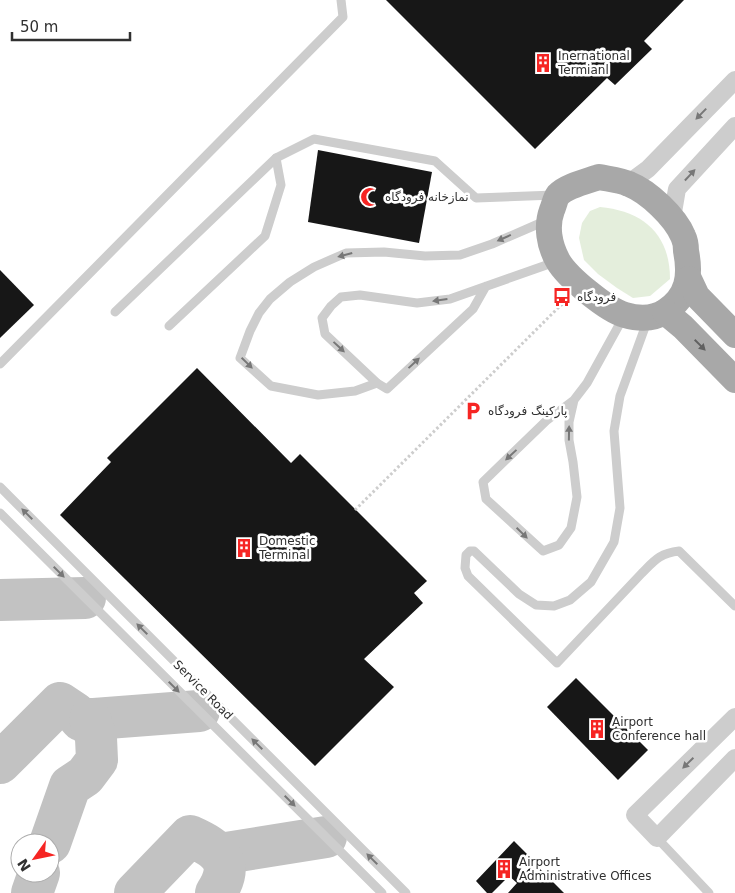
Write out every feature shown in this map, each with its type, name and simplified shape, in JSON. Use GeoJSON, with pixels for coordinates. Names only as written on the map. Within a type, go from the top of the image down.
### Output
{"type":"FeatureCollection","features":[{"type":"Feature","properties":{"kind":"main road"},"geometry":{"type":"LineString","coordinates":[[735,335],[697,296],[689,279],[688,256],[684,237],[672,218],[648,195],[629,183],[600,178],[573,186],[553,207],[550,241],[558,261],[574,280],[601,302],[683,327],[735,380]]}},
{"type":"Feature","properties":{"kind":"main road"},"geometry":{"type":"LineString","coordinates":[[646,315],[679,299],[689,279]]}},
{"type":"Feature","properties":{"kind":"street"},"geometry":{"type":"LineString","coordinates":[[629,183],[648,169],[735,80]]}},
{"type":"Feature","properties":{"kind":"street"},"geometry":{"type":"LineString","coordinates":[[672,218],[677,189],[735,126]]}},
{"type":"Feature","properties":{"kind":"street"},"geometry":{"type":"LineString","coordinates":[[735,717],[635,815],[657,838],[735,758]]}},
{"type":"Feature","properties":{"kind":"lane"},"geometry":{"type":"LineString","coordinates":[[0,364],[343,17],[341,0]]}},
{"type":"Feature","properties":{"kind":"lane"},"geometry":{"type":"LineString","coordinates":[[115,312],[276,158],[314,139],[435,161],[476,198],[553,207]]}},
{"type":"Feature","properties":{"kind":"lane"},"geometry":{"type":"LineString","coordinates":[[169,326],[265,236],[281,185],[276,158]]}},
{"type":"Feature","properties":{"kind":"lane"},"geometry":{"type":"LineString","coordinates":[[377,383],[355,391],[318,395],[271,386],[240,358],[250,330],[259,313],[290,282],[314,267],[346,253],[384,252],[425,256],[460,255],[492,244],[553,207]]}},
{"type":"Feature","properties":{"kind":"lane"},"geometry":{"type":"LineString","coordinates":[[486,286],[473,309],[387,389],[377,383],[325,334],[322,318],[341,297],[360,295],[417,303],[450,299],[486,286],[558,261]]}},
{"type":"Feature","properties":{"kind":"lane"},"geometry":{"type":"LineString","coordinates":[[574,400],[569,440],[574,462],[577,497],[571,528],[559,545],[543,551],[486,499],[484,482],[546,421],[574,400],[646,315]]}},
{"type":"Feature","properties":{"kind":"lane"},"geometry":{"type":"LineString","coordinates":[[646,315],[620,396],[614,431],[620,508],[614,542],[591,582],[570,600],[554,606],[536,604],[519,594],[474,551],[470,551],[466,555],[465,568],[468,576],[556,663],[642,573],[666,552],[679,551],[735,606]]}},
{"type":"Feature","properties":{"kind":"lane","name":"Service Road"},"geometry":{"type":"LineString","coordinates":[[0,487],[406,893]]}},
{"type":"Feature","properties":{"kind":"lane","name":"Service Road"},"geometry":{"type":"LineString","coordinates":[[0,513],[382,893]]}},
{"type":"Feature","properties":{"kind":"lane"},"geometry":{"type":"LineString","coordinates":[[657,838],[709,893]]}},
{"type":"Feature","properties":{"kind":"path"},"geometry":{"type":"LineString","coordinates":[[355,510],[559,306],[584,288]]}},
{"type":"Feature","properties":{"kind":"green space"},"geometry":{"type":"Polygon","coordinates":[[[600,207],[615,209],[641,220],[659,237],[669,263],[670,279],[650,296],[633,298],[598,274],[584,260],[579,238],[582,223],[590,211],[600,207]]]}},
{"type":"Feature","properties":{"kind":"building","name":"Inernational Termianl"},"geometry":{"type":"Polygon","coordinates":[[[386,0],[684,0],[644,41],[652,49],[615,85],[607,78],[535,149],[386,0]]]}},
{"type":"Feature","properties":{"kind":"building","name":"نمازخانه فرودگاه"},"geometry":{"type":"Polygon","coordinates":[[[318,150],[432,172],[419,243],[308,222],[318,150]]]}},
{"type":"Feature","properties":{"kind":"building"},"geometry":{"type":"Polygon","coordinates":[[[0,270],[34,305],[0,338],[0,270]]]}},
{"type":"Feature","properties":{"kind":"building","name":"Domestic Terminal"},"geometry":{"type":"Polygon","coordinates":[[[197,368],[291,463],[300,454],[427,581],[414,593],[423,603],[364,659],[394,687],[315,766],[60,515],[111,462],[107,458],[197,368]]]}},
{"type":"Feature","properties":{"kind":"building","name":"Airport Conference hall"},"geometry":{"type":"Polygon","coordinates":[[[576,678],[648,750],[618,780],[547,707],[576,678]]]}},
{"type":"Feature","properties":{"kind":"building","name":"Airport Administrative Offices"},"geometry":{"type":"Polygon","coordinates":[[[514,841],[528,855],[518,865],[525,873],[534,863],[564,893],[508,893],[517,883],[509,876],[492,893],[487,893],[476,881],[514,841]]]}},
{"type":"Feature","properties":{"kind":"taxiway"},"geometry":{"type":"LineString","coordinates":[[0,600],[85,598]]}},
{"type":"Feature","properties":{"kind":"taxiway"},"geometry":{"type":"LineString","coordinates":[[0,763],[60,703],[75,713],[81,720],[199,711]]}},
{"type":"Feature","properties":{"kind":"taxiway"},"geometry":{"type":"LineString","coordinates":[[54,833],[70,786],[85,776],[97,760],[96,738],[90,719]]}},
{"type":"Feature","properties":{"kind":"taxiway"},"geometry":{"type":"LineString","coordinates":[[135,893],[190,836],[209,846],[221,858],[224,865],[224,873],[216,893]]}},
{"type":"Feature","properties":{"kind":"taxiway"},"geometry":{"type":"LineString","coordinates":[[220,854],[326,837]]}},
{"type":"Feature","properties":{"kind":"taxiway"},"geometry":{"type":"LineString","coordinates":[[32,893],[36,883]]}},
{"type":"Feature","properties":{"kind":"place","name":"Inernational Termianl"},"geometry":{"type":"Point","coordinates":[543,63]}},
{"type":"Feature","properties":{"kind":"place","name":"نمازخانه فرودگاه"},"geometry":{"type":"Point","coordinates":[370,197]}},
{"type":"Feature","properties":{"kind":"place","name":"فرودگاه"},"geometry":{"type":"Point","coordinates":[562,297]}},
{"type":"Feature","properties":{"kind":"place","name":"پارکینگ فرودگاه"},"geometry":{"type":"Point","coordinates":[473,411]}},
{"type":"Feature","properties":{"kind":"place","name":"Domestic Terminal"},"geometry":{"type":"Point","coordinates":[244,548]}},
{"type":"Feature","properties":{"kind":"place","name":"Airport Conference hall"},"geometry":{"type":"Point","coordinates":[597,729]}},
{"type":"Feature","properties":{"kind":"place","name":"Airport Administrative Offices"},"geometry":{"type":"Point","coordinates":[504,869]}}]}
